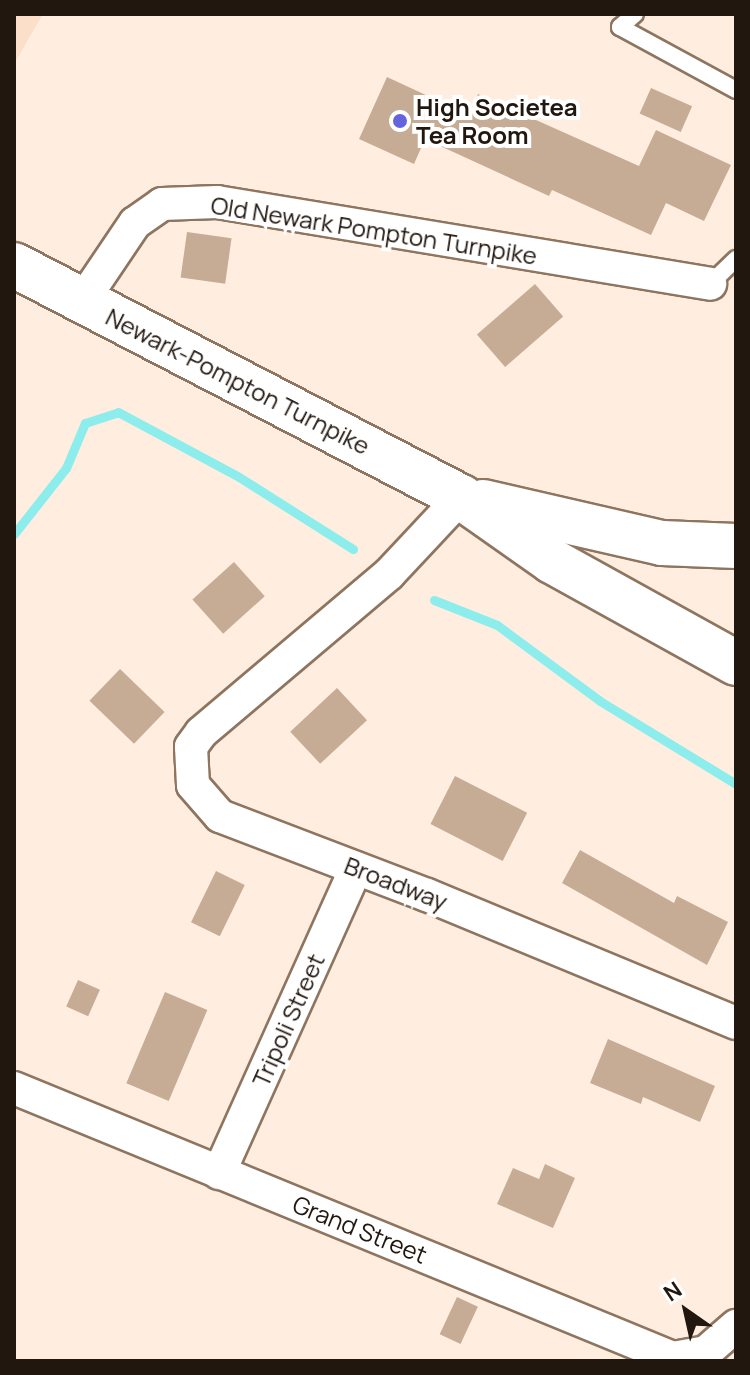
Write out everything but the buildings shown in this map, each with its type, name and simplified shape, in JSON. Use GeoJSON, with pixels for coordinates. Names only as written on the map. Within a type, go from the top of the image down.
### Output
{"type":"FeatureCollection","features":[{"type":"Feature","properties":{"kind":"main road","name":"Newark-Pompton Turnpike"},"geometry":{"type":"LineString","coordinates":[[14,265],[461,497],[552,561],[736,663]]}},
{"type":"Feature","properties":{"kind":"main road","name":"Newark-Pompton Turnpike"},"geometry":{"type":"LineString","coordinates":[[461,497],[662,543],[736,546]]}},
{"type":"Feature","properties":{"kind":"street","name":"Old Newark Pompton Turnpike"},"geometry":{"type":"LineString","coordinates":[[83,300],[135,223],[162,204],[217,202],[710,284]]}},
{"type":"Feature","properties":{"kind":"street","name":"Broadway"},"geometry":{"type":"LineString","coordinates":[[461,497],[389,574],[191,747],[193,785],[220,816],[736,1023]]}},
{"type":"Feature","properties":{"kind":"street","name":"Tripoli Street"},"geometry":{"type":"LineString","coordinates":[[219,1173],[356,868]]}},
{"type":"Feature","properties":{"kind":"street","name":"Grand Street"},"geometry":{"type":"LineString","coordinates":[[14,1088],[673,1358],[706,1352],[736,1326]]}},
{"type":"Feature","properties":{"kind":"lane"},"geometry":{"type":"LineString","coordinates":[[635,14],[620,27],[736,90]]}},
{"type":"Feature","properties":{"kind":"lane"},"geometry":{"type":"LineString","coordinates":[[710,284],[736,259]]}},
{"type":"Feature","properties":{"kind":"shaded area"},"geometry":{"type":"Polygon","coordinates":[[[14,14],[43,14],[14,64],[14,14]]]}},
{"type":"Feature","properties":{"kind":"waterway"},"geometry":{"type":"LineString","coordinates":[[14,534],[66,468],[85,423],[118,412],[239,477],[353,549]]}},
{"type":"Feature","properties":{"kind":"waterway"},"geometry":{"type":"LineString","coordinates":[[434,600],[497,625],[600,701],[736,784]]}},
{"type":"Feature","properties":{"kind":"place","name":"High Societea Tea Room"},"geometry":{"type":"Point","coordinates":[400,121]}}]}
